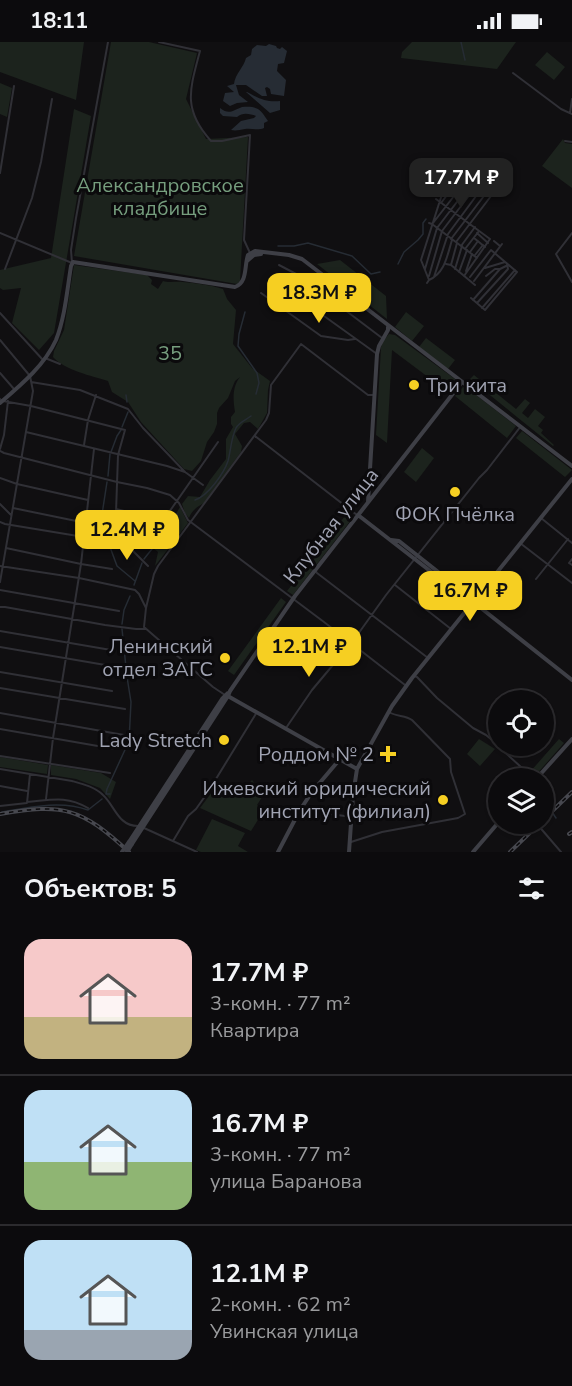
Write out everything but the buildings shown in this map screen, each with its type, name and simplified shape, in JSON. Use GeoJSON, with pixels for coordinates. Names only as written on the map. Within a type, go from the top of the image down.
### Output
{"type":"FeatureCollection","features":[{"type":"Feature","properties":{"kind":"main road"},"geometry":{"type":"LineString","coordinates":[[3,401],[30,376],[56,339],[62,320],[72,263],[76,261],[235,286],[243,282],[246,258],[255,251],[302,259],[572,466]]}},
{"type":"Feature","properties":{"kind":"main road"},"geometry":{"type":"LineString","coordinates":[[246,265],[252,256],[268,253]]}},
{"type":"Feature","properties":{"kind":"main road"},"geometry":{"type":"LineString","coordinates":[[368,502],[377,354],[388,326]]}},
{"type":"Feature","properties":{"kind":"main road"},"geometry":{"type":"LineString","coordinates":[[385,334],[396,332]]}},
{"type":"Feature","properties":{"kind":"main road","name":"Клубная улица"},"geometry":{"type":"LineString","coordinates":[[124,852],[293,599],[462,382]]}},
{"type":"Feature","properties":{"kind":"main road"},"geometry":{"type":"LineString","coordinates":[[349,852],[355,775],[389,712],[406,686],[572,478]]}},
{"type":"Feature","properties":{"kind":"main road"},"geometry":{"type":"LineString","coordinates":[[358,515],[389,540],[399,541],[416,558],[442,575],[442,580],[572,680]]}},
{"type":"Feature","properties":{"kind":"main road"},"geometry":{"type":"LineString","coordinates":[[228,694],[357,769]]}},
{"type":"Feature","properties":{"kind":"main road"},"geometry":{"type":"LineString","coordinates":[[544,768],[572,739]]}},
{"type":"Feature","properties":{"kind":"main road"},"geometry":{"type":"LineString","coordinates":[[278,852],[312,792],[340,759]]}},
{"type":"Feature","properties":{"kind":"main road"},"geometry":{"type":"LineString","coordinates":[[473,852],[489,834]]}},
{"type":"Feature","properties":{"kind":"street"},"geometry":{"type":"LineString","coordinates":[[72,263],[74,229],[108,42]]}},
{"type":"Feature","properties":{"kind":"street"},"geometry":{"type":"LineString","coordinates":[[159,42],[200,51],[190,88],[190,106],[202,131],[211,141],[250,135],[244,240],[250,253]]}},
{"type":"Feature","properties":{"kind":"street"},"geometry":{"type":"LineString","coordinates":[[513,72],[561,109],[571,113],[572,99]]}},
{"type":"Feature","properties":{"kind":"street"},"geometry":{"type":"LineString","coordinates":[[0,173],[14,86]]}},
{"type":"Feature","properties":{"kind":"street"},"geometry":{"type":"LineString","coordinates":[[5,269],[32,198],[52,99]]}},
{"type":"Feature","properties":{"kind":"street"},"geometry":{"type":"LineString","coordinates":[[565,141],[572,142]]}},
{"type":"Feature","properties":{"kind":"street"},"geometry":{"type":"LineString","coordinates":[[428,280],[421,260],[451,166],[491,196],[457,243],[451,265]]}},
{"type":"Feature","properties":{"kind":"street"},"geometry":{"type":"LineString","coordinates":[[443,190],[459,171]]}},
{"type":"Feature","properties":{"kind":"street"},"geometry":{"type":"LineString","coordinates":[[439,200],[463,174]]}},
{"type":"Feature","properties":{"kind":"street"},"geometry":{"type":"LineString","coordinates":[[431,224],[468,178]]}},
{"type":"Feature","properties":{"kind":"street"},"geometry":{"type":"LineString","coordinates":[[425,269],[437,228],[473,181]]}},
{"type":"Feature","properties":{"kind":"street"},"geometry":{"type":"LineString","coordinates":[[428,280],[442,231],[477,185]]}},
{"type":"Feature","properties":{"kind":"street"},"geometry":{"type":"LineString","coordinates":[[434,277],[447,235],[482,188]]}},
{"type":"Feature","properties":{"kind":"street"},"geometry":{"type":"LineString","coordinates":[[428,280],[438,274],[445,264],[452,239],[487,192]]}},
{"type":"Feature","properties":{"kind":"street"},"geometry":{"type":"LineString","coordinates":[[439,200],[490,239],[484,246],[468,251]]}},
{"type":"Feature","properties":{"kind":"street"},"geometry":{"type":"LineString","coordinates":[[431,224],[468,251]]}},
{"type":"Feature","properties":{"kind":"street"},"geometry":{"type":"LineString","coordinates":[[465,274],[468,251],[475,227]]}},
{"type":"Feature","properties":{"kind":"street"},"geometry":{"type":"LineString","coordinates":[[459,272],[478,232]]}},
{"type":"Feature","properties":{"kind":"street"},"geometry":{"type":"LineString","coordinates":[[0,233],[72,263]]}},
{"type":"Feature","properties":{"kind":"street"},"geometry":{"type":"LineString","coordinates":[[572,233],[556,254],[572,282]]}},
{"type":"Feature","properties":{"kind":"street"},"geometry":{"type":"LineString","coordinates":[[474,238],[484,246]]}},
{"type":"Feature","properties":{"kind":"street"},"geometry":{"type":"LineString","coordinates":[[455,269],[478,241]]}},
{"type":"Feature","properties":{"kind":"street"},"geometry":{"type":"LineString","coordinates":[[474,281],[501,245],[494,242]]}},
{"type":"Feature","properties":{"kind":"street"},"geometry":{"type":"LineString","coordinates":[[470,277],[491,250],[518,272],[484,310],[472,299],[507,264]]}},
{"type":"Feature","properties":{"kind":"street"},"geometry":{"type":"LineString","coordinates":[[465,274],[468,251]]}},
{"type":"Feature","properties":{"kind":"street"},"geometry":{"type":"LineString","coordinates":[[495,265],[500,258]]}},
{"type":"Feature","properties":{"kind":"street"},"geometry":{"type":"LineString","coordinates":[[445,264],[465,274],[475,285]]}},
{"type":"Feature","properties":{"kind":"street"},"geometry":{"type":"LineString","coordinates":[[484,268],[507,264]]}},
{"type":"Feature","properties":{"kind":"street"},"geometry":{"type":"LineString","coordinates":[[477,304],[508,269],[507,264]]}},
{"type":"Feature","properties":{"kind":"street"},"geometry":{"type":"LineString","coordinates":[[279,265],[300,276],[382,339]]}},
{"type":"Feature","properties":{"kind":"street"},"geometry":{"type":"LineString","coordinates":[[486,276],[495,269],[500,269]]}},
{"type":"Feature","properties":{"kind":"street"},"geometry":{"type":"LineString","coordinates":[[271,278],[377,354]]}},
{"type":"Feature","properties":{"kind":"street"},"geometry":{"type":"LineString","coordinates":[[261,293],[321,336],[356,339]]}},
{"type":"Feature","properties":{"kind":"street"},"geometry":{"type":"LineString","coordinates":[[0,313],[44,359],[60,364]]}},
{"type":"Feature","properties":{"kind":"street"},"geometry":{"type":"LineString","coordinates":[[0,340],[30,376],[33,391],[0,582]]}},
{"type":"Feature","properties":{"kind":"street"},"geometry":{"type":"LineString","coordinates":[[228,694],[213,687],[145,629],[143,625],[154,574],[255,436],[269,413],[272,385],[301,344],[368,395],[375,395]]}},
{"type":"Feature","properties":{"kind":"street"},"geometry":{"type":"LineString","coordinates":[[0,373],[15,391]]}},
{"type":"Feature","properties":{"kind":"street"},"geometry":{"type":"LineString","coordinates":[[32,382],[80,390],[128,409],[185,472],[202,485]]}},
{"type":"Feature","properties":{"kind":"street"},"geometry":{"type":"LineString","coordinates":[[84,446],[88,420],[96,395]]}},
{"type":"Feature","properties":{"kind":"street"},"geometry":{"type":"LineString","coordinates":[[148,566],[128,546],[115,542],[116,509],[117,482],[118,455],[125,430],[3,401],[4,435],[0,450],[4,453],[117,482],[147,488],[170,495],[177,501],[188,520],[406,686]]}},
{"type":"Feature","properties":{"kind":"street"},"geometry":{"type":"LineString","coordinates":[[286,728],[312,690],[521,426]]}},
{"type":"Feature","properties":{"kind":"street"},"geometry":{"type":"LineString","coordinates":[[26,432],[185,472]]}},
{"type":"Feature","properties":{"kind":"street"},"geometry":{"type":"LineString","coordinates":[[255,436],[358,515]]}},
{"type":"Feature","properties":{"kind":"street"},"geometry":{"type":"LineString","coordinates":[[151,538],[218,442]]}},
{"type":"Feature","properties":{"kind":"street"},"geometry":{"type":"LineString","coordinates":[[46,800],[53,738],[81,564],[94,449]]}},
{"type":"Feature","properties":{"kind":"street"},"geometry":{"type":"LineString","coordinates":[[0,478],[88,500]]}},
{"type":"Feature","properties":{"kind":"street"},"geometry":{"type":"LineString","coordinates":[[0,504],[11,515]]}},
{"type":"Feature","properties":{"kind":"street"},"geometry":{"type":"LineString","coordinates":[[12,508],[86,523]]}},
{"type":"Feature","properties":{"kind":"street"},"geometry":{"type":"LineString","coordinates":[[116,509],[142,519]]}},
{"type":"Feature","properties":{"kind":"street"},"geometry":{"type":"LineString","coordinates":[[540,518],[572,543]]}},
{"type":"Feature","properties":{"kind":"street"},"geometry":{"type":"LineString","coordinates":[[0,522],[96,539]]}},
{"type":"Feature","properties":{"kind":"street"},"geometry":{"type":"LineString","coordinates":[[536,579],[568,540]]}},
{"type":"Feature","properties":{"kind":"street"},"geometry":{"type":"LineString","coordinates":[[520,543],[572,583]]}},
{"type":"Feature","properties":{"kind":"street"},"geometry":{"type":"LineString","coordinates":[[6,548],[81,564],[112,568]]}},
{"type":"Feature","properties":{"kind":"street"},"geometry":{"type":"LineString","coordinates":[[572,559],[569,563],[572,565]]}},
{"type":"Feature","properties":{"kind":"street"},"geometry":{"type":"LineString","coordinates":[[1,566],[79,578],[135,590],[146,608]]}},
{"type":"Feature","properties":{"kind":"street"},"geometry":{"type":"LineString","coordinates":[[315,570],[428,658]]}},
{"type":"Feature","properties":{"kind":"street"},"geometry":{"type":"LineString","coordinates":[[395,585],[451,629]]}},
{"type":"Feature","properties":{"kind":"street"},"geometry":{"type":"LineString","coordinates":[[0,590],[118,611]]}},
{"type":"Feature","properties":{"kind":"street"},"geometry":{"type":"LineString","coordinates":[[0,607],[145,629]]}},
{"type":"Feature","properties":{"kind":"street"},"geometry":{"type":"LineString","coordinates":[[0,631],[111,650]]}},
{"type":"Feature","properties":{"kind":"street"},"geometry":{"type":"LineString","coordinates":[[0,647],[117,667]]}},
{"type":"Feature","properties":{"kind":"street"},"geometry":{"type":"LineString","coordinates":[[0,672],[112,692]]}},
{"type":"Feature","properties":{"kind":"street"},"geometry":{"type":"LineString","coordinates":[[414,676],[417,676],[437,698],[473,728],[488,737]]}},
{"type":"Feature","properties":{"kind":"street"},"geometry":{"type":"LineString","coordinates":[[0,688],[125,709]]}},
{"type":"Feature","properties":{"kind":"street"},"geometry":{"type":"LineString","coordinates":[[173,841],[188,816],[204,798],[257,712]]}},
{"type":"Feature","properties":{"kind":"street"},"geometry":{"type":"LineString","coordinates":[[350,842],[382,832],[458,818],[465,814],[451,772],[450,759],[412,720],[397,717],[389,712]]}},
{"type":"Feature","properties":{"kind":"street"},"geometry":{"type":"LineString","coordinates":[[0,713],[124,735]]}},
{"type":"Feature","properties":{"kind":"street"},"geometry":{"type":"LineString","coordinates":[[0,729],[115,749]]}},
{"type":"Feature","properties":{"kind":"street"},"geometry":{"type":"LineString","coordinates":[[0,756],[110,773]]}},
{"type":"Feature","properties":{"kind":"street"},"geometry":{"type":"LineString","coordinates":[[510,756],[524,768]]}},
{"type":"Feature","properties":{"kind":"street"},"geometry":{"type":"LineString","coordinates":[[0,769],[72,781],[94,788],[130,826],[142,827],[197,852]]}},
{"type":"Feature","properties":{"kind":"street"},"geometry":{"type":"LineString","coordinates":[[27,802],[30,774]]}},
{"type":"Feature","properties":{"kind":"street"},"geometry":{"type":"LineString","coordinates":[[0,786],[28,791]]}},
{"type":"Feature","properties":{"kind":"street"},"geometry":{"type":"LineString","coordinates":[[0,806],[46,800],[70,800],[77,801],[88,808]]}},
{"type":"Feature","properties":{"kind":"street"},"geometry":{"type":"LineString","coordinates":[[300,810],[352,817]]}},
{"type":"Feature","properties":{"kind":"street"},"geometry":{"type":"LineString","coordinates":[[546,834],[561,852]]}},
{"type":"Feature","properties":{"kind":"green space"},"geometry":{"type":"Polygon","coordinates":[[[0,42],[84,42],[76,100],[0,72],[0,42]]]}},
{"type":"Feature","properties":{"kind":"green space","name":"Александровское кладбище"},"geometry":{"type":"Polygon","coordinates":[[[111,42],[149,42],[197,53],[186,99],[206,139],[248,137],[240,281],[237,284],[74,256],[111,42]]]}},
{"type":"Feature","properties":{"kind":"green space"},"geometry":{"type":"Polygon","coordinates":[[[412,42],[516,42],[497,69],[401,58],[402,52],[412,42]]]}},
{"type":"Feature","properties":{"kind":"green space"},"geometry":{"type":"Polygon","coordinates":[[[547,52],[565,67],[554,80],[535,65],[547,52]]]}},
{"type":"Feature","properties":{"kind":"green space"},"geometry":{"type":"Polygon","coordinates":[[[0,83],[12,88],[7,117],[0,114],[0,83]]]}},
{"type":"Feature","properties":{"kind":"green space"},"geometry":{"type":"Polygon","coordinates":[[[74,109],[91,116],[54,333],[39,350],[12,323],[21,288],[3,290],[0,288],[0,270],[51,258],[74,109]]]}},
{"type":"Feature","properties":{"kind":"green space"},"geometry":{"type":"Polygon","coordinates":[[[563,139],[565,143],[572,144],[572,188],[542,166],[563,139]]]}},
{"type":"Feature","properties":{"kind":"green space"},"geometry":{"type":"Polygon","coordinates":[[[340,260],[386,296],[387,319],[317,264],[340,260]]]}},
{"type":"Feature","properties":{"kind":"green space","name":"35"},"geometry":{"type":"Polygon","coordinates":[[[74,265],[147,275],[152,280],[151,284],[158,289],[163,281],[223,289],[227,299],[236,310],[233,344],[252,368],[270,381],[267,413],[258,429],[250,422],[244,423],[235,434],[242,446],[241,452],[204,503],[195,509],[189,518],[182,504],[188,496],[200,497],[226,459],[226,439],[233,427],[231,417],[235,412],[234,389],[240,377],[235,381],[228,398],[219,408],[217,424],[207,442],[201,461],[192,471],[184,469],[141,422],[128,402],[112,392],[108,381],[71,369],[53,357],[64,330],[74,265]]]}},
{"type":"Feature","properties":{"kind":"green space"},"geometry":{"type":"Polygon","coordinates":[[[406,312],[424,326],[412,341],[395,327],[406,312]]]}},
{"type":"Feature","properties":{"kind":"green space"},"geometry":{"type":"Polygon","coordinates":[[[389,334],[395,335],[456,382],[448,392],[392,350],[387,443],[376,435],[381,347],[389,334]]]}},
{"type":"Feature","properties":{"kind":"green space"},"geometry":{"type":"Polygon","coordinates":[[[426,338],[455,360],[448,369],[419,347],[426,338]]]}},
{"type":"Feature","properties":{"kind":"green space"},"geometry":{"type":"Polygon","coordinates":[[[474,375],[516,409],[525,399],[530,403],[522,413],[528,418],[535,409],[545,417],[538,426],[543,430],[541,433],[554,445],[470,379],[474,375]]]}},
{"type":"Feature","properties":{"kind":"green space"},"geometry":{"type":"Polygon","coordinates":[[[463,387],[516,426],[507,438],[455,396],[463,387]]]}},
{"type":"Feature","properties":{"kind":"green space"},"geometry":{"type":"Polygon","coordinates":[[[522,431],[572,470],[565,477],[516,438],[522,431]]]}},
{"type":"Feature","properties":{"kind":"green space"},"geometry":{"type":"Polygon","coordinates":[[[422,448],[434,458],[416,482],[404,472],[422,448]]]}},
{"type":"Feature","properties":{"kind":"green space"},"geometry":{"type":"Polygon","coordinates":[[[180,507],[188,523],[155,566],[158,552],[152,547],[174,520],[180,507]]]}},
{"type":"Feature","properties":{"kind":"green space"},"geometry":{"type":"Polygon","coordinates":[[[345,516],[351,520],[293,595],[287,591],[345,516]]]}},
{"type":"Feature","properties":{"kind":"green space"},"geometry":{"type":"Polygon","coordinates":[[[281,598],[286,602],[234,675],[228,671],[281,598]]]}},
{"type":"Feature","properties":{"kind":"green space"},"geometry":{"type":"Polygon","coordinates":[[[479,739],[488,745],[489,756],[480,766],[467,754],[479,739]]]}},
{"type":"Feature","properties":{"kind":"green space"},"geometry":{"type":"Polygon","coordinates":[[[559,739],[564,743],[554,754],[554,745],[559,739]]]}},
{"type":"Feature","properties":{"kind":"green space"},"geometry":{"type":"Polygon","coordinates":[[[544,756],[553,756],[542,768],[534,768],[544,756]]]}},
{"type":"Feature","properties":{"kind":"green space"},"geometry":{"type":"Polygon","coordinates":[[[0,757],[48,765],[47,774],[0,767],[0,757]]]}},
{"type":"Feature","properties":{"kind":"green space"},"geometry":{"type":"Polygon","coordinates":[[[51,765],[101,773],[116,782],[110,799],[100,788],[76,779],[51,775],[51,765]]]}},
{"type":"Feature","properties":{"kind":"green space"},"geometry":{"type":"Polygon","coordinates":[[[252,780],[266,791],[257,805],[264,810],[251,831],[200,808],[212,792],[229,798],[237,786],[243,790],[252,780]]]}},
{"type":"Feature","properties":{"kind":"green space"},"geometry":{"type":"Polygon","coordinates":[[[212,819],[245,833],[238,846],[248,852],[201,852],[196,850],[212,819]]]}},
{"type":"Feature","properties":{"kind":"shaded area"},"geometry":{"type":"Polygon","coordinates":[[[269,44],[280,49],[282,47],[287,51],[284,63],[278,64],[277,71],[286,80],[284,96],[271,94],[267,87],[265,88],[267,96],[262,96],[246,85],[236,85],[239,95],[248,102],[230,106],[223,101],[225,93],[234,92],[227,86],[234,84],[246,58],[251,55],[252,49],[257,45],[269,44]]]}},
{"type":"Feature","properties":{"kind":"shaded area"},"geometry":{"type":"Polygon","coordinates":[[[246,92],[263,100],[280,101],[280,110],[270,113],[246,92]]]}},
{"type":"Feature","properties":{"kind":"shaded area"},"geometry":{"type":"Polygon","coordinates":[[[242,107],[252,107],[260,111],[268,121],[264,123],[264,128],[231,130],[241,121],[256,116],[242,114],[237,117],[223,116],[220,108],[228,112],[242,107]]]}},
{"type":"Feature","properties":{"kind":"waterway"},"geometry":{"type":"LineString","coordinates":[[461,42],[465,60]]}},
{"type":"Feature","properties":{"kind":"waterway"},"geometry":{"type":"LineString","coordinates":[[398,264],[404,252],[423,234],[423,223],[426,219]]}},
{"type":"Feature","properties":{"kind":"waterway"},"geometry":{"type":"LineString","coordinates":[[278,246],[308,243],[352,256],[371,274],[380,272]]}},
{"type":"Feature","properties":{"kind":"waterway"},"geometry":{"type":"LineString","coordinates":[[245,312],[238,346],[257,373],[259,383],[256,394]]}},
{"type":"Feature","properties":{"kind":"waterway"},"geometry":{"type":"LineString","coordinates":[[126,395],[127,402]]}},
{"type":"Feature","properties":{"kind":"waterway"},"geometry":{"type":"LineString","coordinates":[[122,427],[128,412]]}},
{"type":"Feature","properties":{"kind":"waterway"},"geometry":{"type":"LineString","coordinates":[[195,500],[205,494],[219,478],[228,461],[236,428],[251,416]]}},
{"type":"Feature","properties":{"kind":"waterway"},"geometry":{"type":"LineString","coordinates":[[111,452],[121,430]]}},
{"type":"Feature","properties":{"kind":"waterway"},"geometry":{"type":"LineString","coordinates":[[108,476],[110,454]]}},
{"type":"Feature","properties":{"kind":"waterway"},"geometry":{"type":"LineString","coordinates":[[107,482],[101,521],[104,535],[117,566],[135,581]]}},
{"type":"Feature","properties":{"kind":"waterway"},"geometry":{"type":"LineString","coordinates":[[144,559],[175,520],[177,514]]}},
{"type":"Feature","properties":{"kind":"waterway"},"geometry":{"type":"LineString","coordinates":[[134,585],[142,563]]}},
{"type":"Feature","properties":{"kind":"waterway"},"geometry":{"type":"LineString","coordinates":[[122,624],[124,610],[130,596]]}},
{"type":"Feature","properties":{"kind":"waterway"},"geometry":{"type":"LineString","coordinates":[[110,794],[106,794],[107,789],[129,741],[131,702],[122,629]]}},
{"type":"Feature","properties":{"kind":"waterway"},"geometry":{"type":"LineString","coordinates":[[1,813],[56,805],[88,810],[102,799]]}},
{"type":"Feature","properties":{"kind":"railway"},"geometry":{"type":"LineString","coordinates":[[554,809],[572,792]]}},
{"type":"Feature","properties":{"kind":"railway"},"geometry":{"type":"LineString","coordinates":[[0,814],[40,809],[70,812],[98,826],[129,852]]}},
{"type":"Feature","properties":{"kind":"railway"},"geometry":{"type":"LineString","coordinates":[[510,852],[529,834]]}},
{"type":"Feature","properties":{"kind":"place","name":"Три кита"},"geometry":{"type":"Point","coordinates":[414,385]}},
{"type":"Feature","properties":{"kind":"place","name":"ФОК Пчёлка"},"geometry":{"type":"Point","coordinates":[455,492]}},
{"type":"Feature","properties":{"kind":"place","name":"Ленинский отдел ЗАГС"},"geometry":{"type":"Point","coordinates":[225,658]}},
{"type":"Feature","properties":{"kind":"place","name":"Lady Stretch"},"geometry":{"type":"Point","coordinates":[224,740]}},
{"type":"Feature","properties":{"kind":"place","name":"Роддом № 2"},"geometry":{"type":"Point","coordinates":[388,754]}},
{"type":"Feature","properties":{"kind":"place","name":"Ижевский юридический институт (филиал)"},"geometry":{"type":"Point","coordinates":[443,800]}}]}
